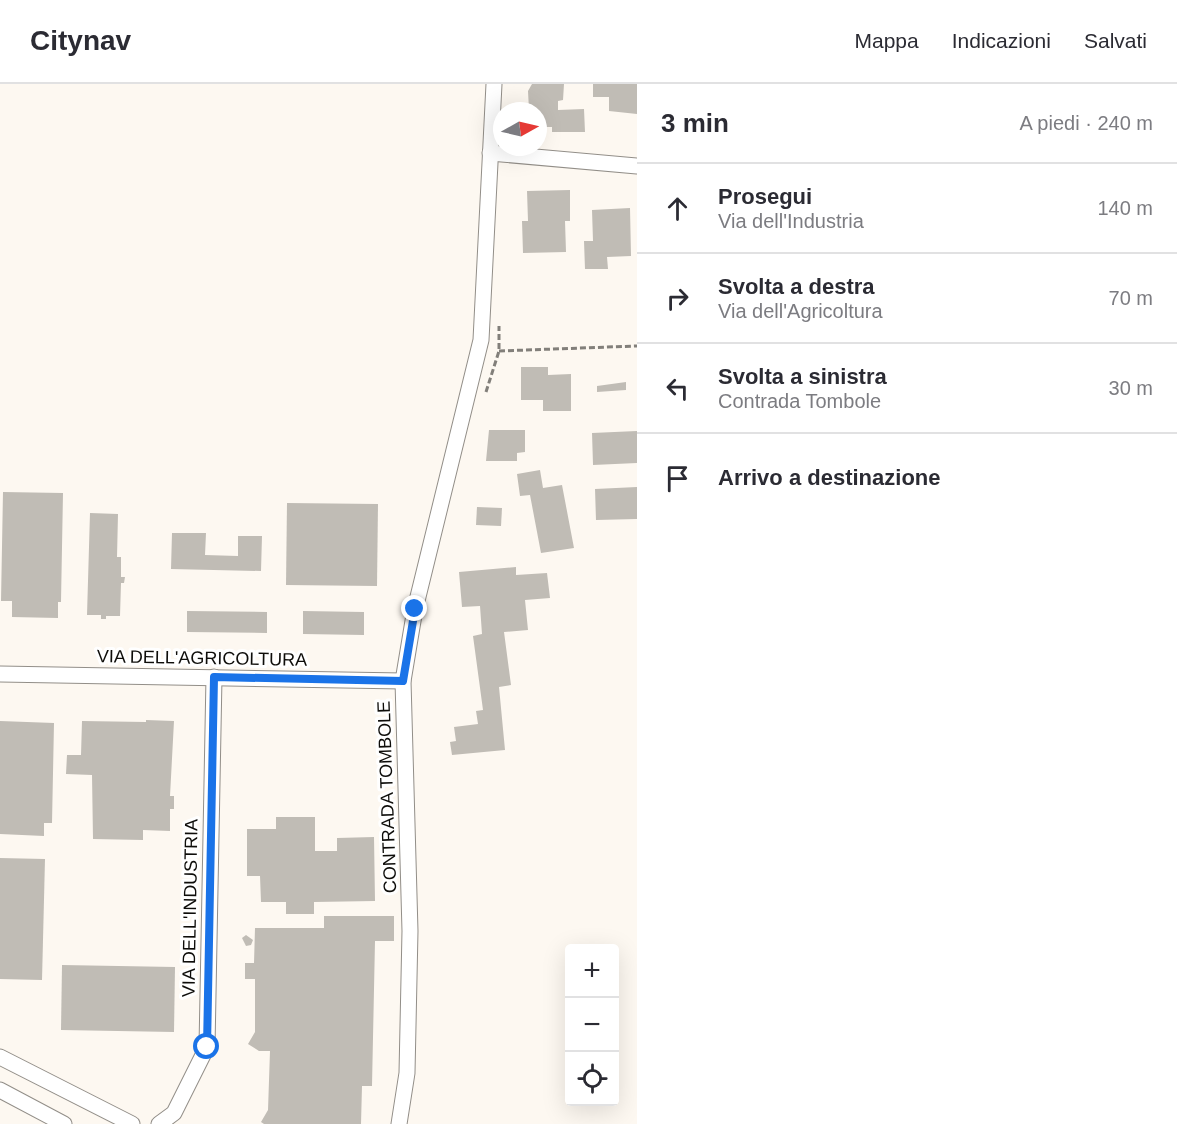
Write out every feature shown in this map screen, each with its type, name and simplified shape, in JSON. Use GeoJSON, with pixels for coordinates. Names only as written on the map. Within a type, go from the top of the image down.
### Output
{"type":"FeatureCollection","features":[{"type":"Feature","properties":{"kind":"street","name":"CONTRADA TOMBOLE"},"geometry":{"type":"LineString","coordinates":[[399,1124],[407,1073],[410,931],[403,681],[415,609],[480,340],[495,84]]}},
{"type":"Feature","properties":{"kind":"street"},"geometry":{"type":"LineString","coordinates":[[490,153],[637,166]]}},
{"type":"Feature","properties":{"kind":"street","name":"VIA DELL'AGRICOLTURA"},"geometry":{"type":"LineString","coordinates":[[0,674],[403,681]]}},
{"type":"Feature","properties":{"kind":"street","name":"VIA DELL'INDUSTRIA"},"geometry":{"type":"LineString","coordinates":[[159,1124],[174,1113],[207,1047],[214,677]]}},
{"type":"Feature","properties":{"kind":"street"},"geometry":{"type":"LineString","coordinates":[[0,1057],[132,1124]]}},
{"type":"Feature","properties":{"kind":"street"},"geometry":{"type":"LineString","coordinates":[[0,1090],[64,1124]]}},
{"type":"Feature","properties":{"kind":"path"},"geometry":{"type":"LineString","coordinates":[[499,351],[637,346]]}},
{"type":"Feature","properties":{"kind":"building"},"geometry":{"type":"Polygon","coordinates":[[[532,84],[564,84],[563,100],[558,101],[558,110],[584,109],[585,132],[552,132],[552,127],[547,127],[547,102],[529,102],[528,91],[532,84]]]}},
{"type":"Feature","properties":{"kind":"building"},"geometry":{"type":"Polygon","coordinates":[[[593,84],[637,84],[637,114],[609,111],[609,97],[593,97],[593,84]]]}},
{"type":"Feature","properties":{"kind":"building"},"geometry":{"type":"Polygon","coordinates":[[[570,190],[570,221],[565,221],[566,252],[523,253],[522,221],[528,221],[527,191],[570,190]]]}},
{"type":"Feature","properties":{"kind":"building"},"geometry":{"type":"Polygon","coordinates":[[[630,208],[631,256],[607,257],[608,269],[585,269],[584,241],[593,241],[592,210],[630,208]]]}},
{"type":"Feature","properties":{"kind":"building"},"geometry":{"type":"Polygon","coordinates":[[[521,367],[548,367],[548,375],[571,374],[571,411],[543,411],[543,400],[521,400],[521,367]]]}},
{"type":"Feature","properties":{"kind":"building"},"geometry":{"type":"Polygon","coordinates":[[[626,382],[626,390],[597,392],[597,386],[626,382]]]}},
{"type":"Feature","properties":{"kind":"building"},"geometry":{"type":"Polygon","coordinates":[[[489,430],[525,430],[525,452],[517,453],[517,461],[486,461],[489,430]]]}},
{"type":"Feature","properties":{"kind":"building"},"geometry":{"type":"Polygon","coordinates":[[[637,431],[637,463],[593,465],[592,433],[637,431]]]}},
{"type":"Feature","properties":{"kind":"building"},"geometry":{"type":"Polygon","coordinates":[[[540,470],[543,488],[562,485],[574,548],[541,553],[530,495],[520,496],[517,474],[540,470]]]}},
{"type":"Feature","properties":{"kind":"building"},"geometry":{"type":"Polygon","coordinates":[[[637,487],[637,519],[596,520],[595,489],[637,487]]]}},
{"type":"Feature","properties":{"kind":"building"},"geometry":{"type":"Polygon","coordinates":[[[3,492],[63,493],[61,602],[58,602],[58,618],[12,617],[12,601],[1,601],[3,492]]]}},
{"type":"Feature","properties":{"kind":"building"},"geometry":{"type":"Polygon","coordinates":[[[287,503],[378,504],[377,586],[286,585],[287,503]]]}},
{"type":"Feature","properties":{"kind":"building"},"geometry":{"type":"Polygon","coordinates":[[[477,507],[502,508],[501,526],[476,525],[477,507]]]}},
{"type":"Feature","properties":{"kind":"building"},"geometry":{"type":"Polygon","coordinates":[[[90,513],[118,514],[117,557],[121,557],[121,577],[125,577],[124,583],[121,583],[120,616],[106,616],[106,619],[101,619],[101,615],[87,615],[90,513]]]}},
{"type":"Feature","properties":{"kind":"building"},"geometry":{"type":"Polygon","coordinates":[[[172,533],[206,533],[205,555],[238,556],[238,536],[262,536],[261,571],[171,569],[172,533]]]}},
{"type":"Feature","properties":{"kind":"building"},"geometry":{"type":"Polygon","coordinates":[[[516,567],[516,575],[547,573],[550,598],[525,600],[528,630],[504,632],[511,685],[499,687],[505,750],[452,755],[450,742],[456,741],[454,727],[478,724],[476,711],[483,710],[473,636],[482,634],[480,606],[462,607],[459,572],[516,567]]]}},
{"type":"Feature","properties":{"kind":"building"},"geometry":{"type":"Polygon","coordinates":[[[187,611],[267,612],[267,633],[187,632],[187,611]]]}},
{"type":"Feature","properties":{"kind":"building"},"geometry":{"type":"Polygon","coordinates":[[[303,611],[364,612],[364,635],[303,634],[303,611]]]}},
{"type":"Feature","properties":{"kind":"building"},"geometry":{"type":"Polygon","coordinates":[[[146,720],[174,721],[170,796],[174,796],[174,809],[170,809],[170,831],[143,830],[143,840],[93,839],[92,775],[66,774],[67,755],[81,755],[82,721],[146,722],[146,720]]]}},
{"type":"Feature","properties":{"kind":"building"},"geometry":{"type":"Polygon","coordinates":[[[0,721],[54,723],[52,823],[44,823],[44,836],[0,834],[0,721]]]}},
{"type":"Feature","properties":{"kind":"building"},"geometry":{"type":"Polygon","coordinates":[[[276,817],[315,817],[315,851],[337,851],[337,838],[374,837],[375,901],[314,902],[314,914],[286,914],[286,902],[261,902],[260,876],[247,876],[247,829],[276,829],[276,817]]]}},
{"type":"Feature","properties":{"kind":"building"},"geometry":{"type":"Polygon","coordinates":[[[0,858],[45,859],[42,980],[0,979],[0,858]]]}},
{"type":"Feature","properties":{"kind":"building"},"geometry":{"type":"Polygon","coordinates":[[[324,916],[394,916],[394,941],[375,941],[372,1086],[362,1086],[361,1124],[264,1124],[261,1122],[268,1110],[270,1051],[259,1051],[248,1044],[255,1032],[255,979],[245,979],[245,963],[254,963],[255,928],[324,928],[324,916]]]}},
{"type":"Feature","properties":{"kind":"building"},"geometry":{"type":"Polygon","coordinates":[[[246,935],[253,940],[251,945],[246,946],[242,938],[246,935]]]}},
{"type":"Feature","properties":{"kind":"building"},"geometry":{"type":"Polygon","coordinates":[[[62,965],[175,967],[174,1032],[61,1030],[62,965]]]}},
{"type":"Feature","properties":{"kind":"route"},"geometry":{"type":"LineString","coordinates":[[207,1047],[214,677],[403,681],[415,609]]}}]}
